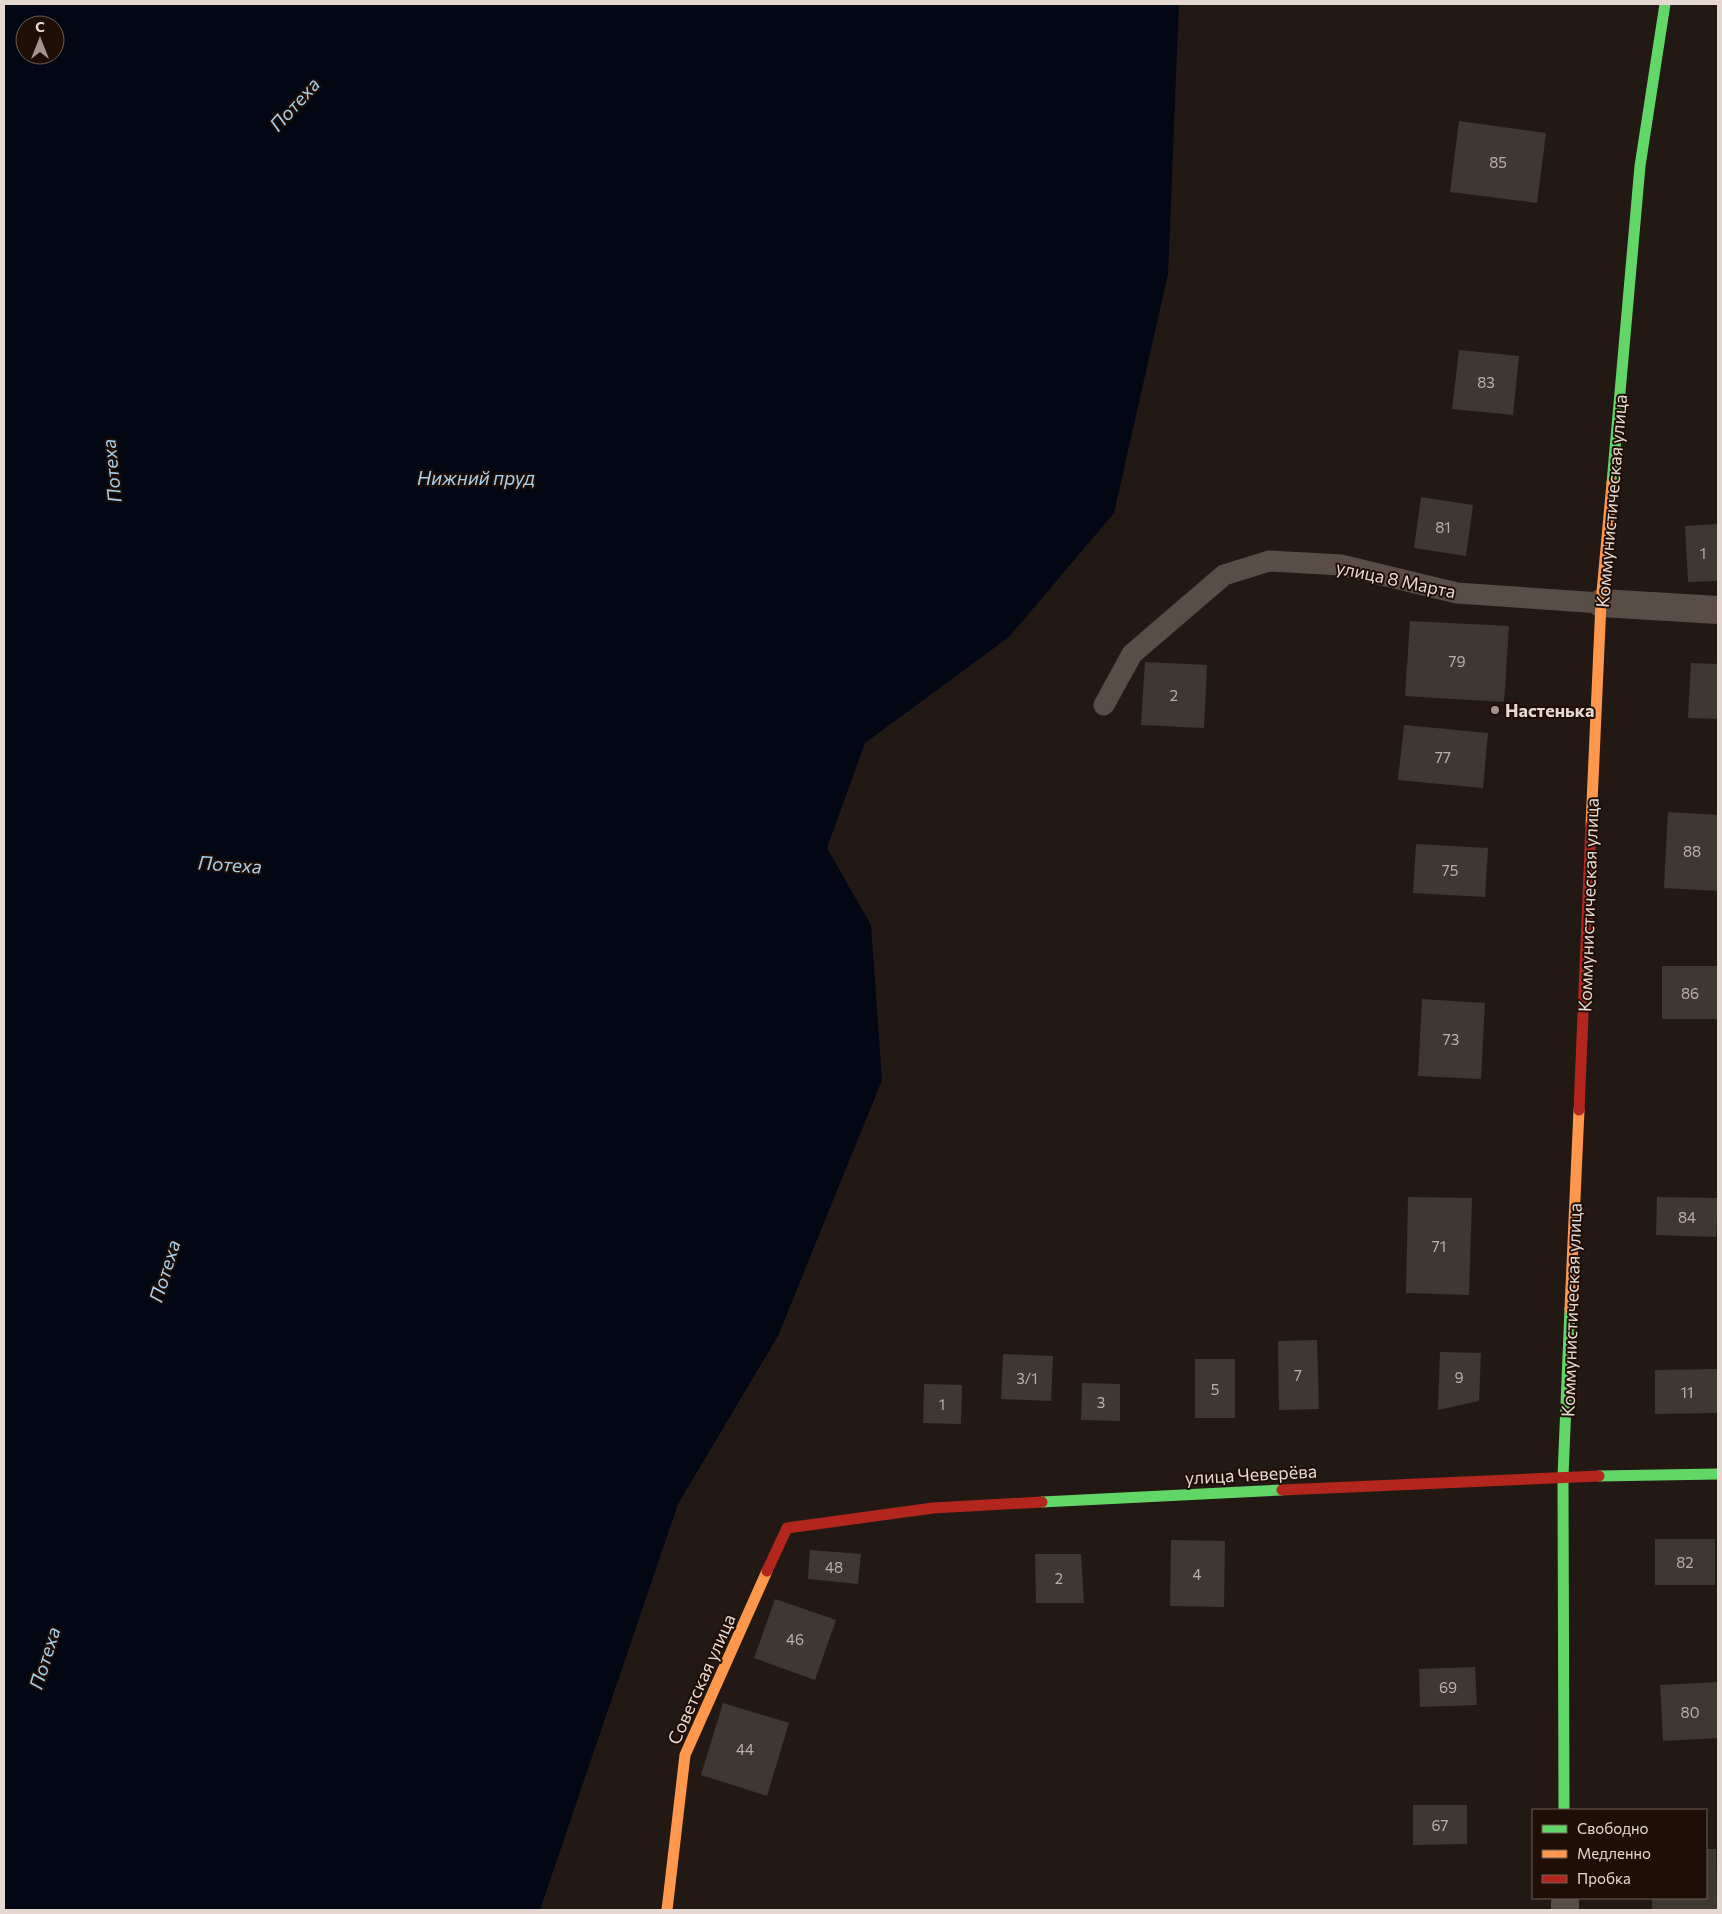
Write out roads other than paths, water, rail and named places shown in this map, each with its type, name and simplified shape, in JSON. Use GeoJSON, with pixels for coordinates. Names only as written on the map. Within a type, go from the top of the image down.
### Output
{"type":"FeatureCollection","features":[{"type":"Feature","properties":{"kind":"street","name":"Коммунистическая улица"},"geometry":{"type":"LineString","coordinates":[[1564,1809],[1563,1476],[1602,603],[1640,166],[1665,4]]}},
{"type":"Feature","properties":{"kind":"street","name":"улица 8 Марта"},"geometry":{"type":"LineString","coordinates":[[1602,603],[1718,610]]}},
{"type":"Feature","properties":{"kind":"street","name":"улица Чеверёва"},"geometry":{"type":"LineString","coordinates":[[788,1528],[933,1508],[1563,1476],[1718,1474]]}},
{"type":"Feature","properties":{"kind":"street","name":"Советская улица"},"geometry":{"type":"LineString","coordinates":[[667,1910],[685,1755],[788,1528]]}},
{"type":"Feature","properties":{"kind":"lane","name":"улица 8 Марта"},"geometry":{"type":"LineString","coordinates":[[1104,705],[1132,654],[1224,575],[1268,561],[1340,565],[1457,593],[1602,603]]}},
{"type":"Feature","properties":{"kind":"water","name":"Нижний пруд"},"geometry":{"type":"Polygon","coordinates":[[[4,4],[1179,4],[1168,274],[1114,513],[1009,637],[865,743],[827,848],[871,925],[882,1080],[778,1336],[678,1504],[540,1910],[4,1910],[4,4]]]}},
{"type":"Feature","properties":{"kind":"place","name":"Настенька"},"geometry":{"type":"Point","coordinates":[1495,710]}},
{"type":"Feature","properties":{"kind":"water label","name":"Потеха"},"geometry":{"type":"Point","coordinates":[294,104]}},
{"type":"Feature","properties":{"kind":"water label","name":"Потеха"},"geometry":{"type":"Point","coordinates":[111,471]}},
{"type":"Feature","properties":{"kind":"water label","name":"Потеха"},"geometry":{"type":"Point","coordinates":[230,864]}},
{"type":"Feature","properties":{"kind":"water label","name":"Потеха"},"geometry":{"type":"Point","coordinates":[164,1271]}},
{"type":"Feature","properties":{"kind":"water label","name":"Потеха"},"geometry":{"type":"Point","coordinates":[44,1658]}}]}
